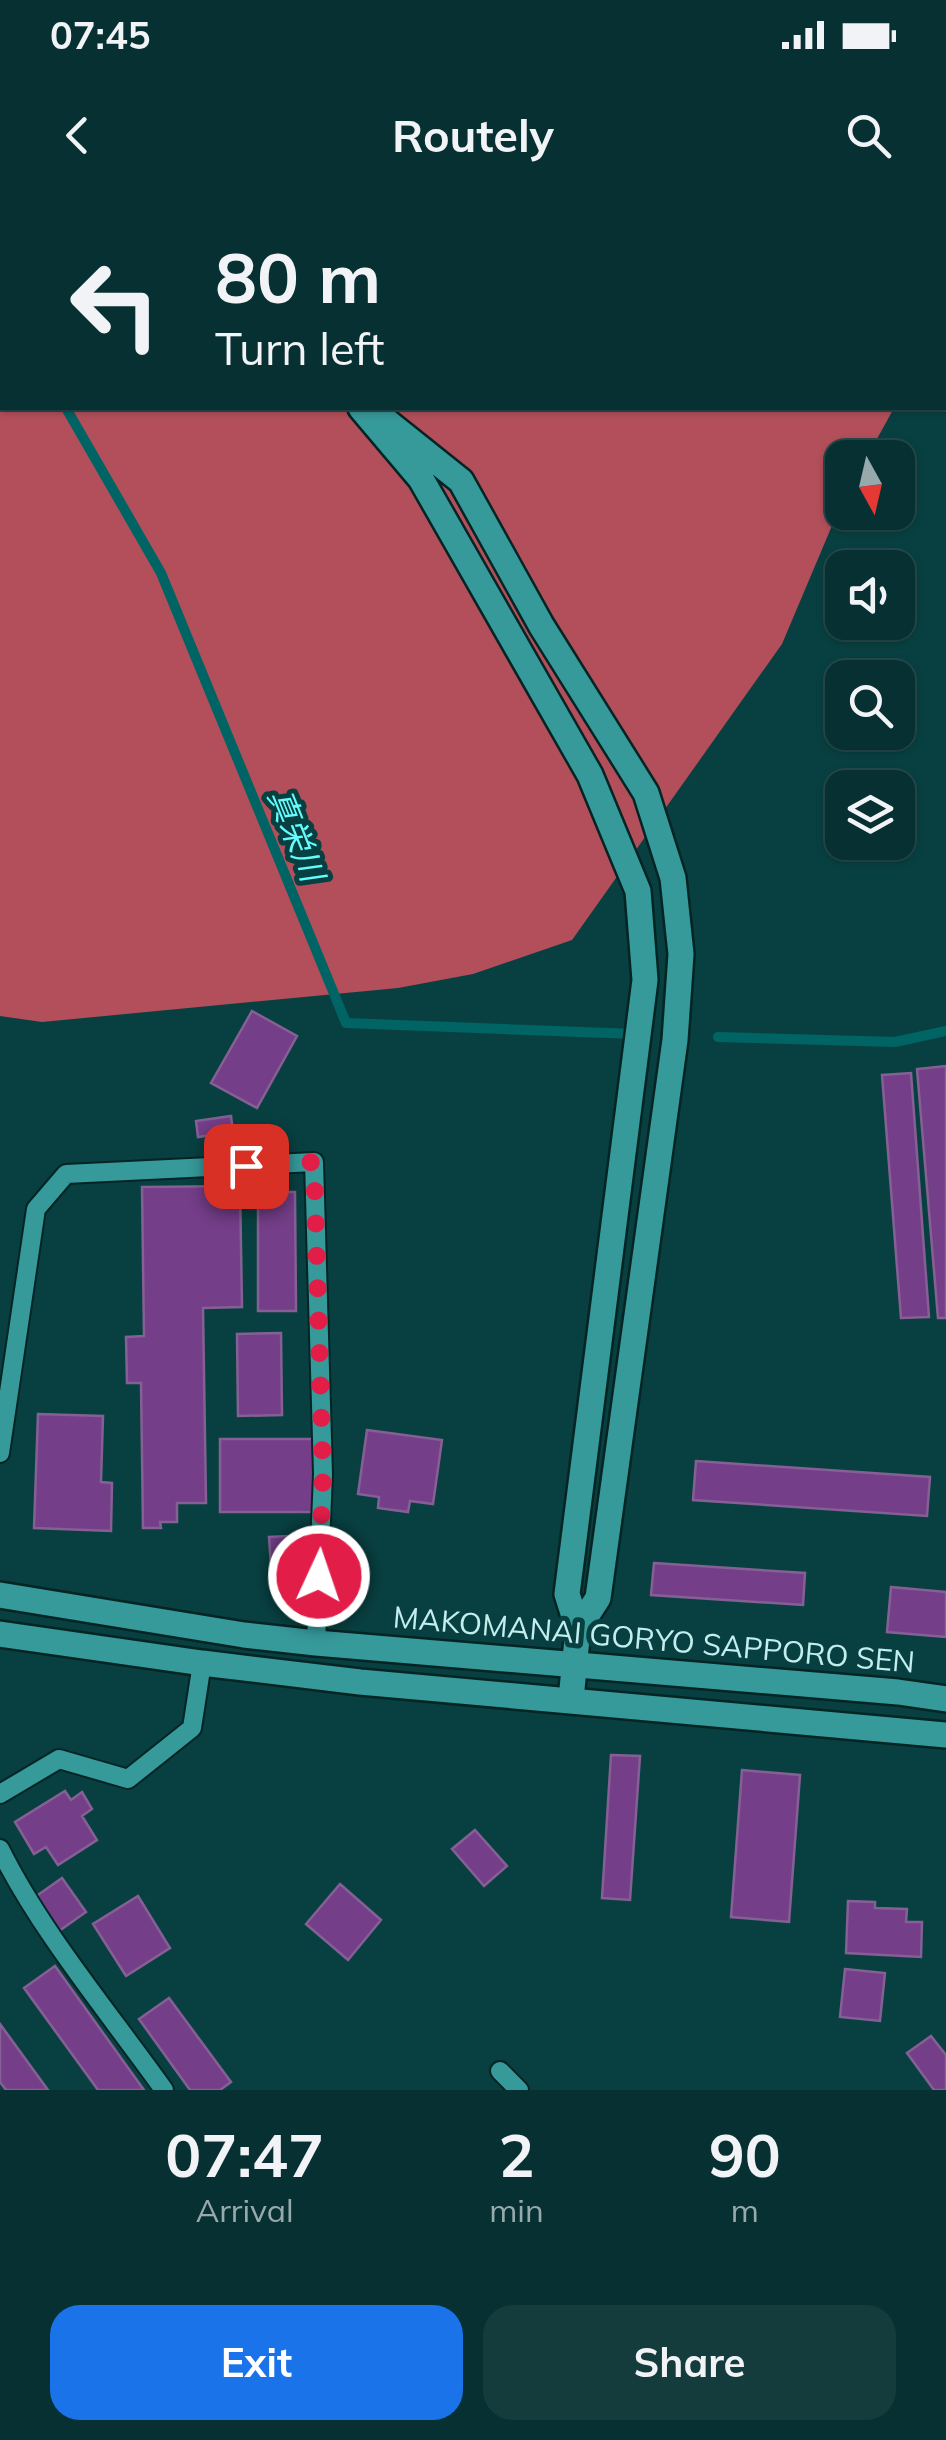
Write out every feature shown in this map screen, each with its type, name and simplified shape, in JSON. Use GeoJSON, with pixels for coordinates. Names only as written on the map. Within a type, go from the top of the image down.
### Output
{"type":"FeatureCollection","features":[{"type":"Feature","properties":{"kind":"street"},"geometry":{"type":"LineString","coordinates":[[364,410],[420,479],[590,775],[638,891],[645,980],[568,1594],[578,1628],[571,1699]]}},
{"type":"Feature","properties":{"kind":"street"},"geometry":{"type":"LineString","coordinates":[[372,410],[460,481],[541,625],[646,793],[673,878],[681,954],[675,1040],[598,1598],[578,1628]]}},
{"type":"Feature","properties":{"kind":"street","name":"MAKOMANAI GORYO SAPPORO SEN"},"geometry":{"type":"LineString","coordinates":[[0,1595],[316,1643],[946,1698]]}},
{"type":"Feature","properties":{"kind":"street"},"geometry":{"type":"LineString","coordinates":[[0,1634],[202,1664],[360,1682],[946,1735]]}},
{"type":"Feature","properties":{"kind":"lane"},"geometry":{"type":"LineString","coordinates":[[0,1453],[36,1209],[66,1174],[314,1162],[323,1474],[316,1643]]}},
{"type":"Feature","properties":{"kind":"lane"},"geometry":{"type":"LineString","coordinates":[[0,1794],[59,1760],[128,1779],[192,1728],[202,1664]]}},
{"type":"Feature","properties":{"kind":"lane"},"geometry":{"type":"LineString","coordinates":[[0,1850],[32,1904],[164,2090]]}},
{"type":"Feature","properties":{"kind":"lane"},"geometry":{"type":"LineString","coordinates":[[500,2071],[519,2090]]}},
{"type":"Feature","properties":{"kind":"shaded area"},"geometry":{"type":"Polygon","coordinates":[[[0,410],[893,410],[876,440],[825,440],[825,530],[830,530],[782,644],[572,940],[473,974],[398,988],[42,1022],[0,1016],[0,410]]]}},
{"type":"Feature","properties":{"kind":"building"},"geometry":{"type":"Polygon","coordinates":[[[252,1011],[297,1036],[257,1108],[211,1083],[252,1011]]]}},
{"type":"Feature","properties":{"kind":"building"},"geometry":{"type":"Polygon","coordinates":[[[946,1066],[946,1318],[938,1318],[917,1069],[946,1066]]]}},
{"type":"Feature","properties":{"kind":"building"},"geometry":{"type":"Polygon","coordinates":[[[911,1073],[929,1317],[901,1318],[882,1075],[911,1073]]]}},
{"type":"Feature","properties":{"kind":"building"},"geometry":{"type":"Polygon","coordinates":[[[231,1116],[233,1132],[198,1137],[196,1121],[231,1116]]]}},
{"type":"Feature","properties":{"kind":"building"},"geometry":{"type":"Polygon","coordinates":[[[240,1186],[242,1307],[203,1308],[206,1503],[177,1503],[177,1522],[160,1522],[161,1528],[143,1528],[141,1383],[127,1383],[126,1337],[144,1336],[142,1187],[240,1186]]]}},
{"type":"Feature","properties":{"kind":"building"},"geometry":{"type":"Polygon","coordinates":[[[258,1192],[295,1192],[296,1311],[258,1311],[258,1192]]]}},
{"type":"Feature","properties":{"kind":"building"},"geometry":{"type":"Polygon","coordinates":[[[281,1333],[282,1415],[238,1416],[237,1334],[281,1333]]]}},
{"type":"Feature","properties":{"kind":"building"},"geometry":{"type":"Polygon","coordinates":[[[38,1414],[103,1416],[101,1482],[112,1483],[111,1531],[34,1528],[38,1414]]]}},
{"type":"Feature","properties":{"kind":"building"},"geometry":{"type":"Polygon","coordinates":[[[367,1430],[442,1440],[433,1504],[410,1501],[408,1512],[378,1508],[379,1497],[358,1494],[367,1430]]]}},
{"type":"Feature","properties":{"kind":"building"},"geometry":{"type":"Polygon","coordinates":[[[220,1439],[314,1439],[314,1512],[220,1512],[220,1439]]]}},
{"type":"Feature","properties":{"kind":"building"},"geometry":{"type":"Polygon","coordinates":[[[696,1461],[930,1477],[927,1516],[693,1500],[696,1461]]]}},
{"type":"Feature","properties":{"kind":"building"},"geometry":{"type":"Polygon","coordinates":[[[309,1535],[311,1566],[271,1567],[269,1537],[309,1535]]]}},
{"type":"Feature","properties":{"kind":"building"},"geometry":{"type":"Polygon","coordinates":[[[654,1563],[805,1573],[803,1605],[651,1595],[654,1563]]]}},
{"type":"Feature","properties":{"kind":"building"},"geometry":{"type":"Polygon","coordinates":[[[891,1587],[946,1592],[946,1637],[887,1632],[891,1587]]]}},
{"type":"Feature","properties":{"kind":"building"},"geometry":{"type":"Polygon","coordinates":[[[611,1755],[640,1756],[630,1900],[602,1898],[611,1755]]]}},
{"type":"Feature","properties":{"kind":"building"},"geometry":{"type":"Polygon","coordinates":[[[742,1770],[800,1775],[789,1922],[731,1917],[742,1770]]]}},
{"type":"Feature","properties":{"kind":"building"},"geometry":{"type":"Polygon","coordinates":[[[65,1791],[71,1800],[82,1792],[92,1809],[82,1816],[97,1840],[58,1865],[46,1847],[34,1854],[15,1822],[65,1791]]]}},
{"type":"Feature","properties":{"kind":"building"},"geometry":{"type":"Polygon","coordinates":[[[475,1830],[507,1866],[484,1886],[452,1849],[475,1830]]]}},
{"type":"Feature","properties":{"kind":"building"},"geometry":{"type":"Polygon","coordinates":[[[62,1878],[86,1912],[59,1931],[35,1897],[62,1878]]]}},
{"type":"Feature","properties":{"kind":"building"},"geometry":{"type":"Polygon","coordinates":[[[340,1884],[381,1920],[348,1960],[306,1924],[340,1884]]]}},
{"type":"Feature","properties":{"kind":"building"},"geometry":{"type":"Polygon","coordinates":[[[138,1896],[170,1948],[126,1976],[93,1924],[138,1896]]]}},
{"type":"Feature","properties":{"kind":"building"},"geometry":{"type":"Polygon","coordinates":[[[848,1901],[875,1902],[875,1908],[907,1909],[906,1922],[922,1922],[921,1957],[846,1953],[848,1901]]]}},
{"type":"Feature","properties":{"kind":"building"},"geometry":{"type":"Polygon","coordinates":[[[55,1966],[144,2090],[98,2090],[24,1988],[55,1966]]]}},
{"type":"Feature","properties":{"kind":"building"},"geometry":{"type":"Polygon","coordinates":[[[845,1969],[885,1973],[880,2021],[840,2017],[845,1969]]]}},
{"type":"Feature","properties":{"kind":"building"},"geometry":{"type":"Polygon","coordinates":[[[169,1998],[231,2082],[220,2090],[190,2090],[139,2019],[169,1998]]]}},
{"type":"Feature","properties":{"kind":"building"},"geometry":{"type":"Polygon","coordinates":[[[0,2024],[48,2090],[6,2090],[0,2082],[0,2024]]]}},
{"type":"Feature","properties":{"kind":"building"},"geometry":{"type":"Polygon","coordinates":[[[931,2036],[946,2055],[946,2090],[934,2090],[907,2053],[931,2036]]]}},
{"type":"Feature","properties":{"kind":"waterway","name":"真栄川"},"geometry":{"type":"LineString","coordinates":[[67,410],[161,573],[346,1023],[636,1034]]}},
{"type":"Feature","properties":{"kind":"waterway","name":"真栄川"},"geometry":{"type":"LineString","coordinates":[[718,1037],[895,1042],[946,1031]]}},
{"type":"Feature","properties":{"kind":"route"},"geometry":{"type":"LineString","coordinates":[[246,1166],[314,1162],[323,1474],[319,1576]]}}]}
